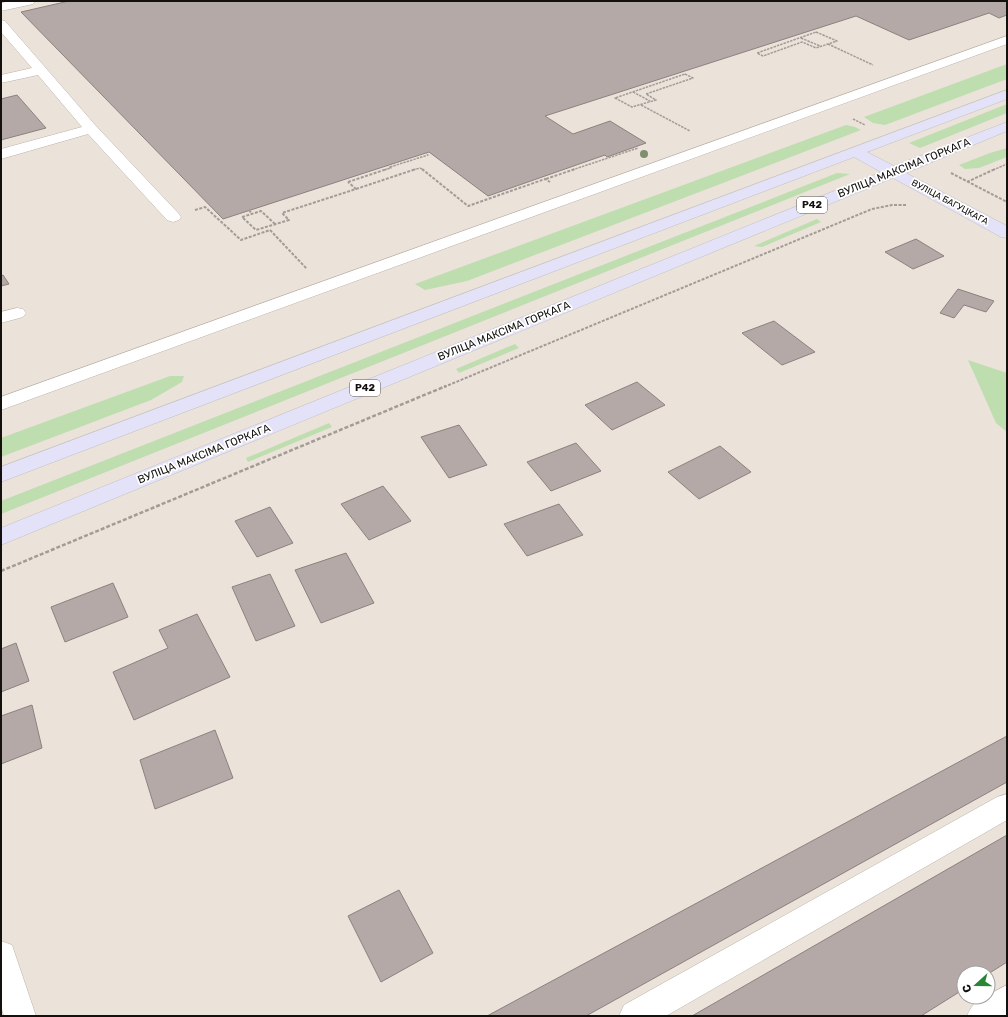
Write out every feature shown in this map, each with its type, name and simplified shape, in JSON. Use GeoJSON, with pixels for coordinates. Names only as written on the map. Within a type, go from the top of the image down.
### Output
{"type":"FeatureCollection","features":[{"type":"Feature","properties":{"kind":"main road"},"geometry":{"type":"LineString","coordinates":[[1,475],[1007,94]]}},
{"type":"Feature","properties":{"kind":"main road","name":"ВУЛІЦА МАКСІМА ГОРКАГА"},"geometry":{"type":"LineString","coordinates":[[1,537],[1007,126]]}},
{"type":"Feature","properties":{"kind":"main road","name":"ВУЛІЦА БАГУЦКАГА"},"geometry":{"type":"LineString","coordinates":[[856,152],[1007,233]]}},
{"type":"Feature","properties":{"kind":"street"},"geometry":{"type":"LineString","coordinates":[[1,7],[30,1]]}},
{"type":"Feature","properties":{"kind":"street"},"geometry":{"type":"LineString","coordinates":[[1,24],[91,129],[173,217]]}},
{"type":"Feature","properties":{"kind":"street"},"geometry":{"type":"LineString","coordinates":[[1,404],[1007,40]]}},
{"type":"Feature","properties":{"kind":"street"},"geometry":{"type":"LineString","coordinates":[[1,79],[41,70]]}},
{"type":"Feature","properties":{"kind":"street"},"geometry":{"type":"LineString","coordinates":[[1,154],[91,129]]}},
{"type":"Feature","properties":{"kind":"street"},"geometry":{"type":"LineString","coordinates":[[635,1016],[1007,806]]}},
{"type":"Feature","properties":{"kind":"street"},"geometry":{"type":"LineString","coordinates":[[1,956],[20,1016]]}},
{"type":"Feature","properties":{"kind":"street"},"geometry":{"type":"LineString","coordinates":[[983,1016],[1007,1001]]}},
{"type":"Feature","properties":{"kind":"path"},"geometry":{"type":"LineString","coordinates":[[816,32],[837,41],[816,48],[802,42],[763,56],[757,53],[800,37],[816,32]]}},
{"type":"Feature","properties":{"kind":"path"},"geometry":{"type":"LineString","coordinates":[[804,33],[809,35]]}},
{"type":"Feature","properties":{"kind":"path"},"geometry":{"type":"LineString","coordinates":[[800,37],[821,47]]}},
{"type":"Feature","properties":{"kind":"path"},"geometry":{"type":"LineString","coordinates":[[685,74],[693,78],[646,94],[656,100],[641,105],[632,107],[615,98],[622,95],[685,74]]}},
{"type":"Feature","properties":{"kind":"path"},"geometry":{"type":"LineString","coordinates":[[618,92],[622,95]]}},
{"type":"Feature","properties":{"kind":"path"},"geometry":{"type":"LineString","coordinates":[[633,92],[650,101]]}},
{"type":"Feature","properties":{"kind":"path"},"geometry":{"type":"LineString","coordinates":[[641,105],[689,131],[683,133]]}},
{"type":"Feature","properties":{"kind":"path"},"geometry":{"type":"LineString","coordinates":[[275,224],[261,211],[242,217],[256,230],[267,227],[289,220],[282,213],[420,168],[468,206],[645,146]]}},
{"type":"Feature","properties":{"kind":"path"},"geometry":{"type":"LineString","coordinates":[[356,189],[348,182],[391,168],[389,166],[428,155],[426,153]]}},
{"type":"Feature","properties":{"kind":"path"},"geometry":{"type":"LineString","coordinates":[[968,182],[1007,164]]}},
{"type":"Feature","properties":{"kind":"path"},"geometry":{"type":"LineString","coordinates":[[945,169],[1007,202]]}},
{"type":"Feature","properties":{"kind":"path"},"geometry":{"type":"LineString","coordinates":[[545,179],[572,198]]}},
{"type":"Feature","properties":{"kind":"path"},"geometry":{"type":"LineString","coordinates":[[1,571],[872,209],[892,205],[911,205]]}},
{"type":"Feature","properties":{"kind":"path"},"geometry":{"type":"LineString","coordinates":[[173,217],[205,207],[241,240],[270,230]]}},
{"type":"Feature","properties":{"kind":"path"},"geometry":{"type":"LineString","coordinates":[[249,210],[252,214]]}},
{"type":"Feature","properties":{"kind":"path"},"geometry":{"type":"LineString","coordinates":[[267,227],[324,287]]}},
{"type":"Feature","properties":{"kind":"green space"},"geometry":{"type":"Polygon","coordinates":[[[1007,64],[1007,79],[885,125],[873,123],[864,117],[1007,64]]]}},
{"type":"Feature","properties":{"kind":"green space"},"geometry":{"type":"Polygon","coordinates":[[[1007,104],[1007,113],[920,148],[909,143],[1007,104]]]}},
{"type":"Feature","properties":{"kind":"green space"},"geometry":{"type":"Polygon","coordinates":[[[846,125],[861,130],[467,281],[425,290],[415,284],[846,125]]]}},
{"type":"Feature","properties":{"kind":"green space"},"geometry":{"type":"Polygon","coordinates":[[[1007,148],[1007,157],[979,168],[965,169],[959,165],[990,153],[1007,148]]]}},
{"type":"Feature","properties":{"kind":"green space"},"geometry":{"type":"Polygon","coordinates":[[[837,173],[850,174],[1,514],[1,501],[837,173]]]}},
{"type":"Feature","properties":{"kind":"green space"},"geometry":{"type":"Polygon","coordinates":[[[817,219],[821,222],[762,247],[754,246],[817,219]]]}},
{"type":"Feature","properties":{"kind":"green space"},"geometry":{"type":"Polygon","coordinates":[[[515,344],[519,348],[459,373],[456,369],[515,344]]]}},
{"type":"Feature","properties":{"kind":"green space"},"geometry":{"type":"Polygon","coordinates":[[[968,360],[1007,373],[1007,432],[996,423],[968,360]]]}},
{"type":"Feature","properties":{"kind":"green space"},"geometry":{"type":"Polygon","coordinates":[[[170,376],[184,376],[182,382],[151,400],[1,457],[1,438],[170,376]]]}},
{"type":"Feature","properties":{"kind":"green space"},"geometry":{"type":"Polygon","coordinates":[[[329,423],[332,427],[248,462],[246,458],[329,423]]]}},
{"type":"Feature","properties":{"kind":"building"},"geometry":{"type":"Polygon","coordinates":[[[69,1],[1007,1],[1007,15],[999,18],[989,13],[909,40],[856,16],[545,116],[573,134],[610,121],[646,143],[607,157],[605,155],[488,196],[429,152],[223,219],[21,12],[69,1]]]}},
{"type":"Feature","properties":{"kind":"building"},"geometry":{"type":"Polygon","coordinates":[[[17,95],[46,128],[1,140],[1,99],[17,95]]]}},
{"type":"Feature","properties":{"kind":"building"},"geometry":{"type":"Polygon","coordinates":[[[916,239],[944,256],[913,269],[885,252],[916,239]]]}},
{"type":"Feature","properties":{"kind":"building"},"geometry":{"type":"Polygon","coordinates":[[[3,275],[9,284],[1,286],[1,276],[3,275]]]}},
{"type":"Feature","properties":{"kind":"building"},"geometry":{"type":"Polygon","coordinates":[[[958,289],[994,301],[986,312],[964,305],[954,318],[940,313],[958,289]]]}},
{"type":"Feature","properties":{"kind":"building"},"geometry":{"type":"Polygon","coordinates":[[[774,321],[815,352],[782,365],[742,333],[774,321]]]}},
{"type":"Feature","properties":{"kind":"building"},"geometry":{"type":"Polygon","coordinates":[[[637,382],[665,405],[612,430],[585,405],[637,382]]]}},
{"type":"Feature","properties":{"kind":"building"},"geometry":{"type":"Polygon","coordinates":[[[459,425],[487,465],[449,478],[421,437],[459,425]]]}},
{"type":"Feature","properties":{"kind":"building"},"geometry":{"type":"Polygon","coordinates":[[[576,443],[601,471],[551,491],[527,462],[576,443]]]}},
{"type":"Feature","properties":{"kind":"building"},"geometry":{"type":"Polygon","coordinates":[[[720,446],[751,472],[699,499],[668,472],[720,446]]]}},
{"type":"Feature","properties":{"kind":"building"},"geometry":{"type":"Polygon","coordinates":[[[383,486],[411,521],[369,540],[341,504],[383,486]]]}},
{"type":"Feature","properties":{"kind":"building"},"geometry":{"type":"Polygon","coordinates":[[[559,504],[583,535],[527,556],[504,524],[559,504]]]}},
{"type":"Feature","properties":{"kind":"building"},"geometry":{"type":"Polygon","coordinates":[[[270,507],[293,543],[257,557],[235,521],[270,507]]]}},
{"type":"Feature","properties":{"kind":"building"},"geometry":{"type":"Polygon","coordinates":[[[346,553],[374,603],[321,623],[295,570],[346,553]]]}},
{"type":"Feature","properties":{"kind":"building"},"geometry":{"type":"Polygon","coordinates":[[[270,574],[295,626],[256,641],[232,587],[270,574]]]}},
{"type":"Feature","properties":{"kind":"building"},"geometry":{"type":"Polygon","coordinates":[[[113,583],[128,617],[65,642],[51,607],[113,583]]]}},
{"type":"Feature","properties":{"kind":"building"},"geometry":{"type":"Polygon","coordinates":[[[197,614],[230,677],[134,720],[113,672],[168,648],[159,630],[197,614]]]}},
{"type":"Feature","properties":{"kind":"building"},"geometry":{"type":"Polygon","coordinates":[[[16,643],[29,681],[1,692],[1,649],[16,643]]]}},
{"type":"Feature","properties":{"kind":"building"},"geometry":{"type":"Polygon","coordinates":[[[32,705],[42,748],[1,764],[1,716],[32,705]]]}},
{"type":"Feature","properties":{"kind":"building"},"geometry":{"type":"Polygon","coordinates":[[[215,730],[233,778],[155,809],[140,760],[215,730]]]}},
{"type":"Feature","properties":{"kind":"building"},"geometry":{"type":"Polygon","coordinates":[[[1007,736],[1007,782],[586,1016],[487,1016],[1007,736]]]}},
{"type":"Feature","properties":{"kind":"building"},"geometry":{"type":"Polygon","coordinates":[[[1007,835],[1007,962],[996,969],[996,965],[956,965],[956,994],[921,1016],[692,1016],[1007,835]]]}},
{"type":"Feature","properties":{"kind":"building"},"geometry":{"type":"Polygon","coordinates":[[[399,890],[433,953],[381,982],[348,916],[399,890]]]}}]}
